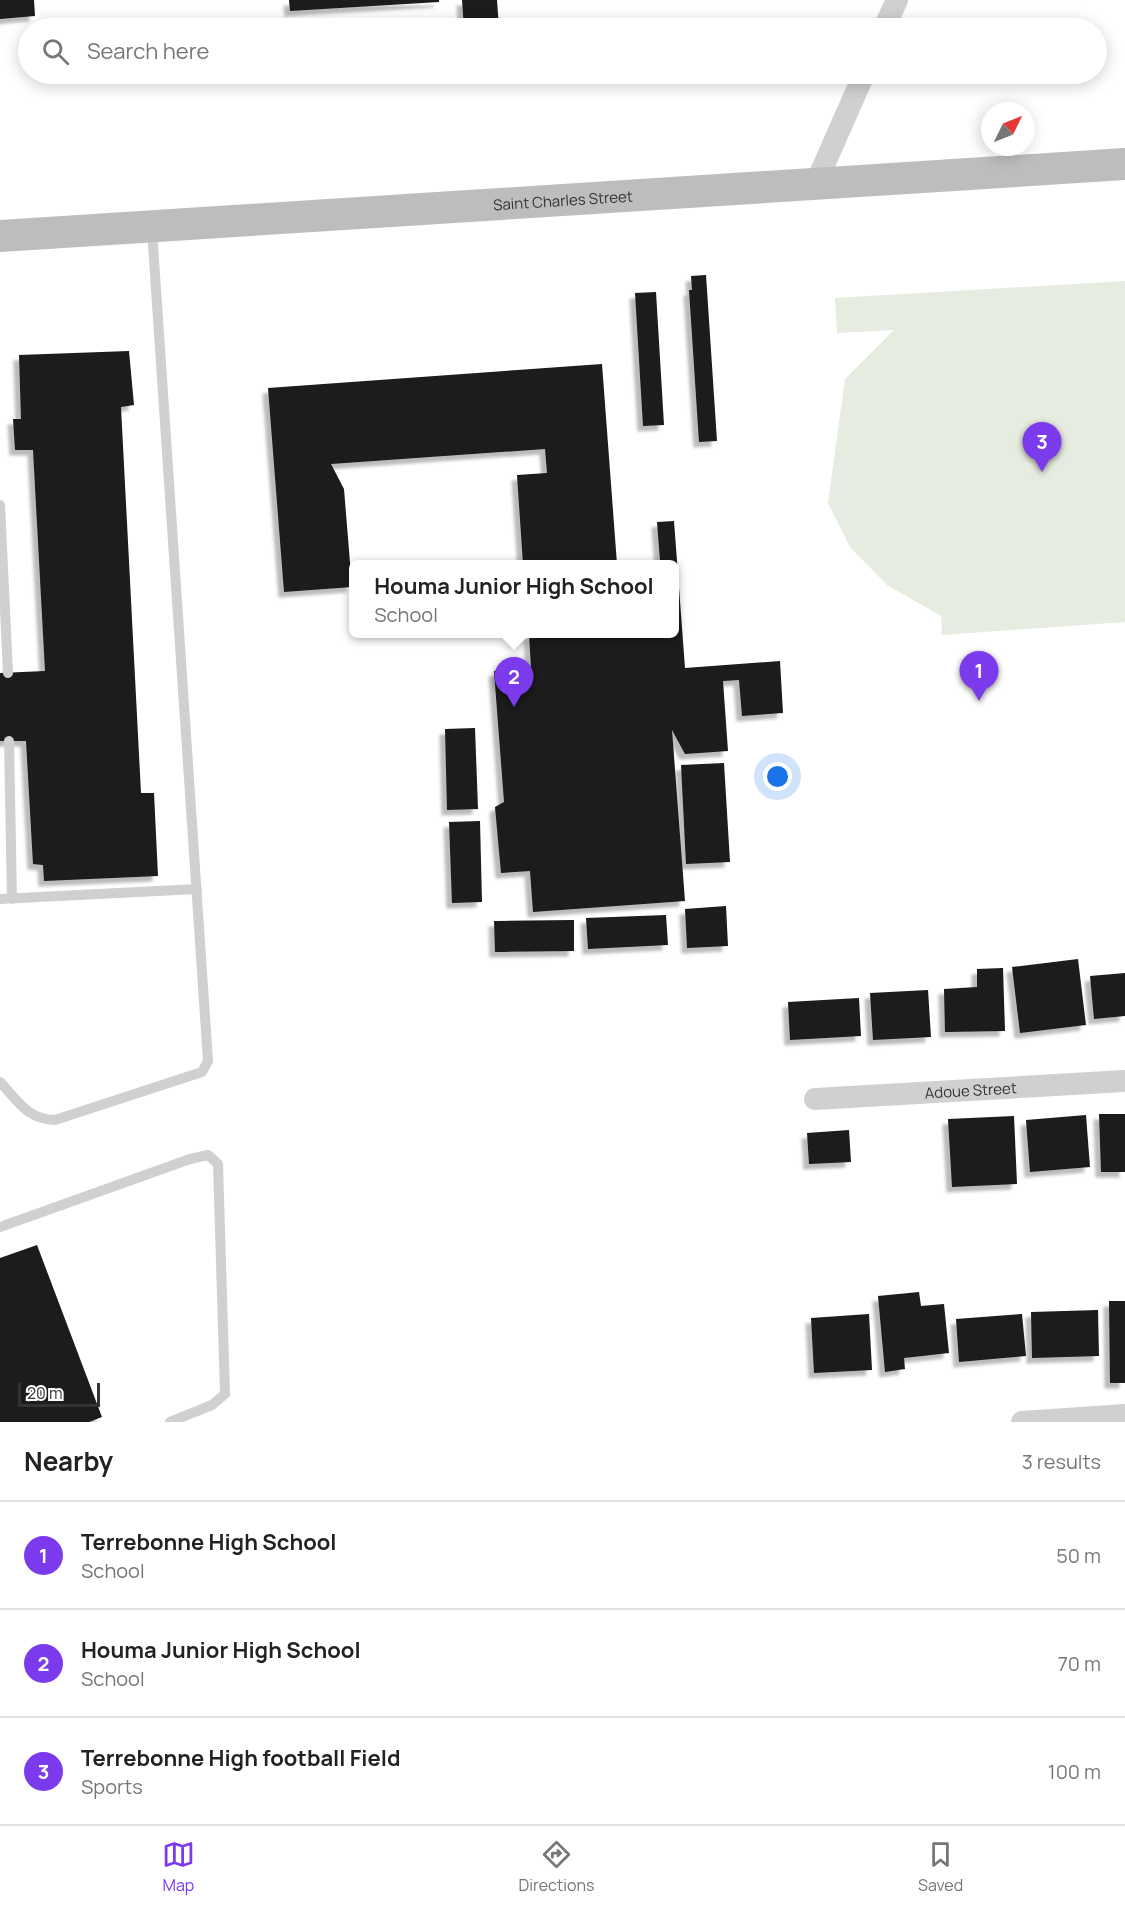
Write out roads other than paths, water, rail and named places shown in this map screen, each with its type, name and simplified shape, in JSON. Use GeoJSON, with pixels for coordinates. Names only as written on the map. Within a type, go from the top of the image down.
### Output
{"type":"FeatureCollection","features":[{"type":"Feature","properties":{"kind":"street"},"geometry":{"type":"LineString","coordinates":[[889,18],[897,0]]}},
{"type":"Feature","properties":{"kind":"street"},"geometry":{"type":"LineString","coordinates":[[816,183],[860,84]]}},
{"type":"Feature","properties":{"kind":"street","name":"Saint Charles Street"},"geometry":{"type":"LineString","coordinates":[[0,236],[1125,164]]}},
{"type":"Feature","properties":{"kind":"street","name":"Adoue Street"},"geometry":{"type":"LineString","coordinates":[[815,1100],[1125,1081]]}},
{"type":"Feature","properties":{"kind":"street"},"geometry":{"type":"LineString","coordinates":[[1022,1422],[1125,1415]]}},
{"type":"Feature","properties":{"kind":"lane"},"geometry":{"type":"LineString","coordinates":[[0,1082],[33,1115],[40,1119],[55,1120],[202,1072],[208,1061],[152,226]]}},
{"type":"Feature","properties":{"kind":"lane"},"geometry":{"type":"LineString","coordinates":[[0,505],[9,673]]}},
{"type":"Feature","properties":{"kind":"lane"},"geometry":{"type":"LineString","coordinates":[[9,741],[12,899]]}},
{"type":"Feature","properties":{"kind":"lane"},"geometry":{"type":"LineString","coordinates":[[0,899],[197,889]]}},
{"type":"Feature","properties":{"kind":"lane"},"geometry":{"type":"LineString","coordinates":[[0,1227],[190,1159],[208,1155],[218,1164],[225,1394],[213,1405],[170,1422]]}},
{"type":"Feature","properties":{"kind":"place","name":"Terrebonne High football Field"},"geometry":{"type":"Point","coordinates":[1042,472]}},
{"type":"Feature","properties":{"kind":"place","name":"Terrebonne High School"},"geometry":{"type":"Point","coordinates":[979,701]}},
{"type":"Feature","properties":{"kind":"place","name":"Houma Junior High School"},"geometry":{"type":"Point","coordinates":[514,707]}}]}
